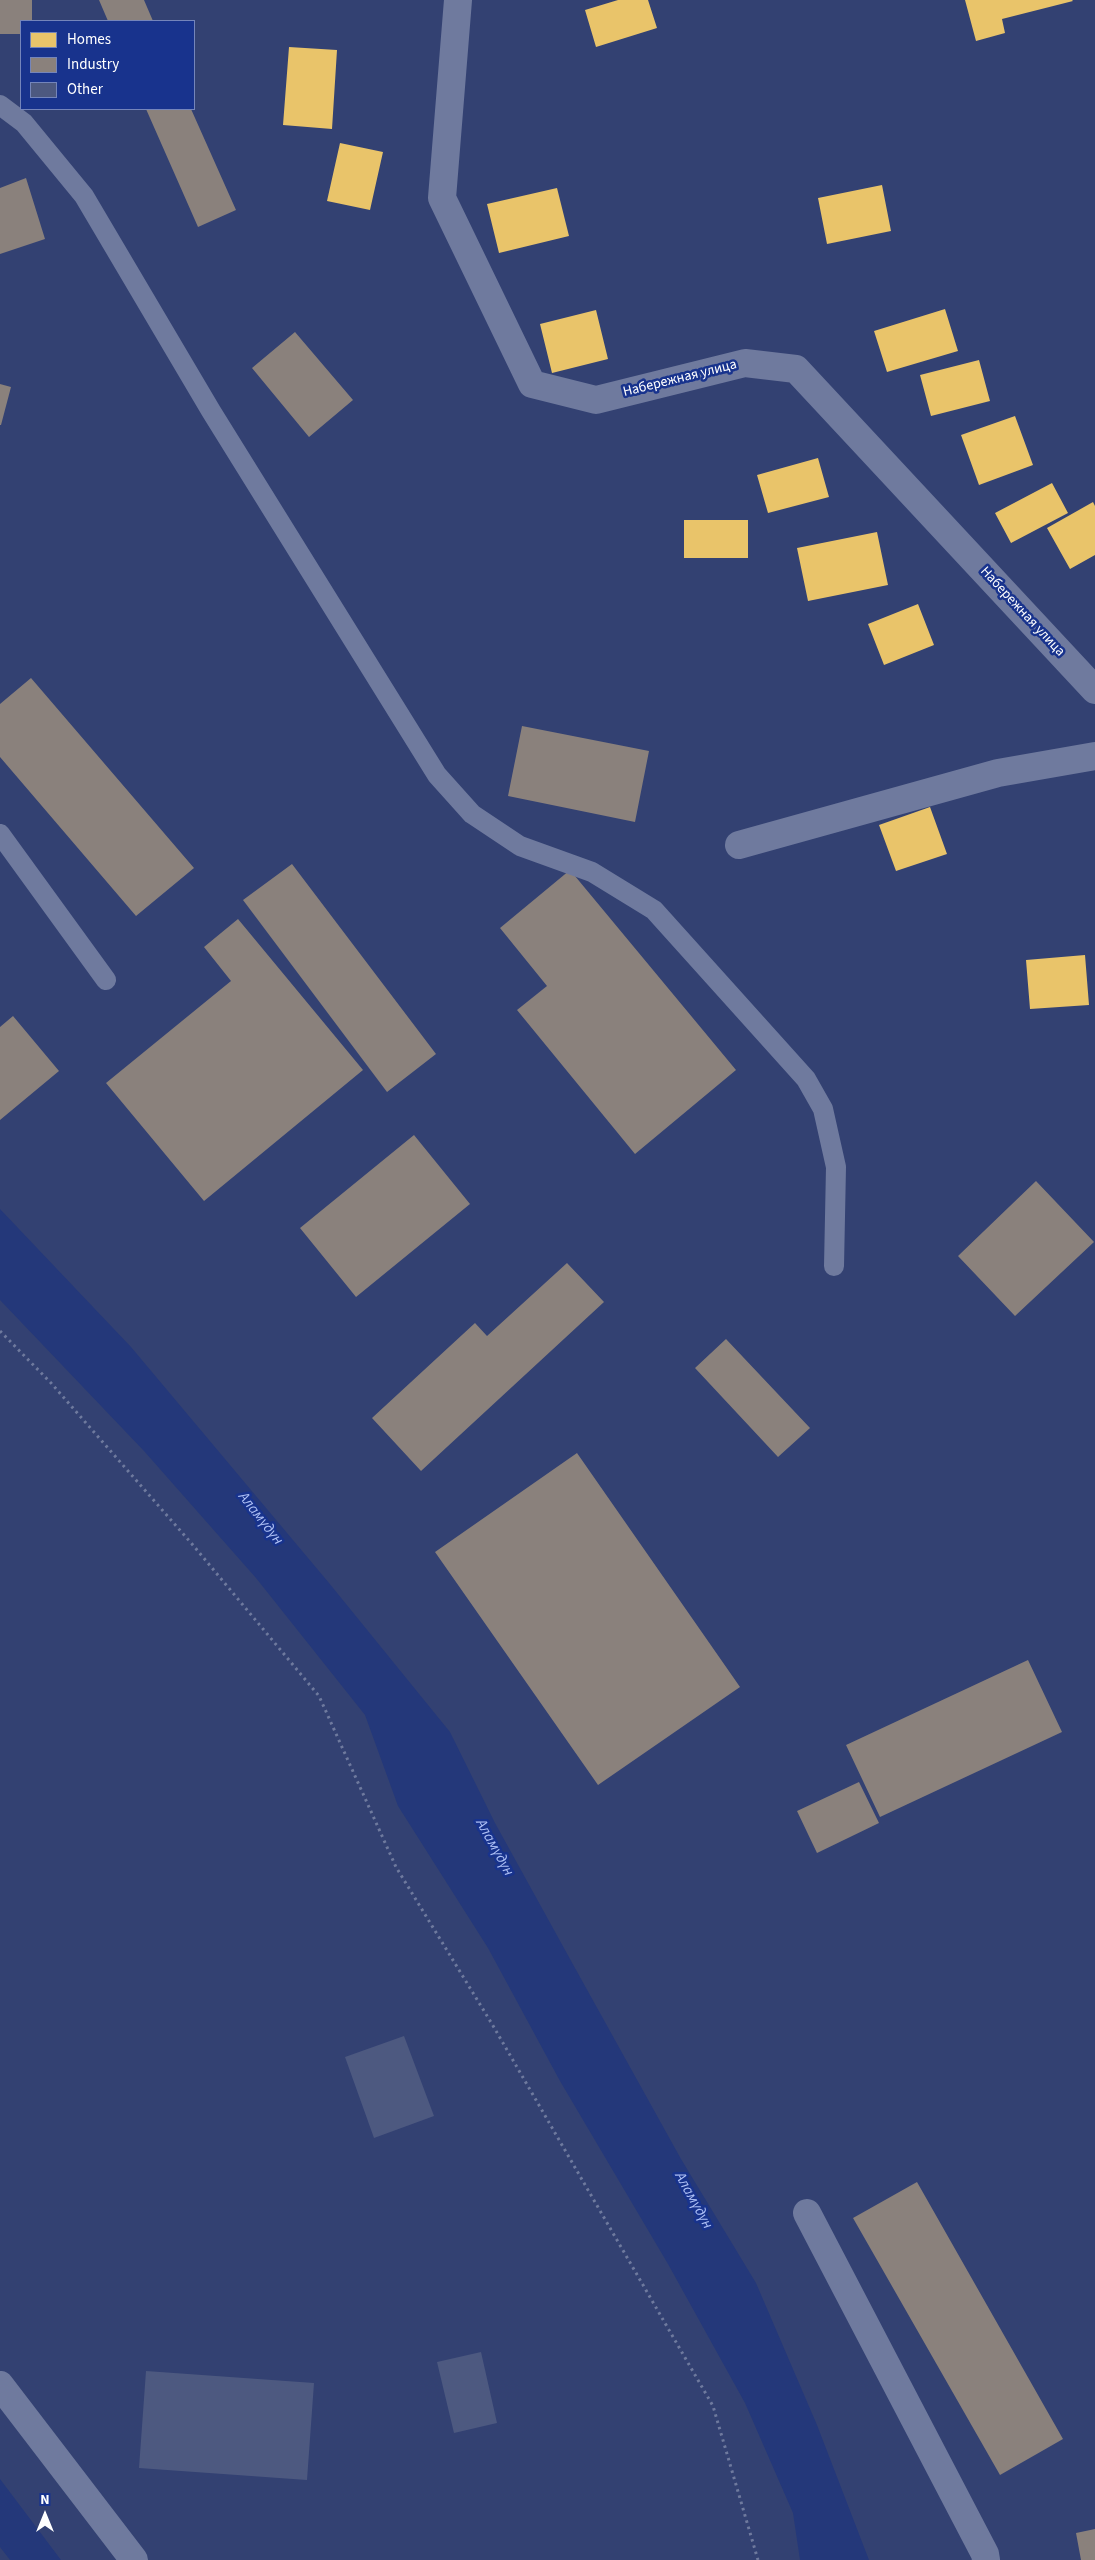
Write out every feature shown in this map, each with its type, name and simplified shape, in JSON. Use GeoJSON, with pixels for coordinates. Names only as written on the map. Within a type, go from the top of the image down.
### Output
{"type":"FeatureCollection","features":[{"type":"Feature","properties":{"kind":"street","name":"Набережная улица"},"geometry":{"type":"LineString","coordinates":[[458,0],[442,198],[532,384],[596,400],[745,362],[796,369],[1095,690]]}},
{"type":"Feature","properties":{"kind":"street"},"geometry":{"type":"LineString","coordinates":[[740,846],[998,774],[1095,756]]}},
{"type":"Feature","properties":{"kind":"street"},"geometry":{"type":"LineString","coordinates":[[807,2213],[981,2545],[986,2560]]}},
{"type":"Feature","properties":{"kind":"street"},"geometry":{"type":"LineString","coordinates":[[0,2385],[134,2560]]}},
{"type":"Feature","properties":{"kind":"lane"},"geometry":{"type":"LineString","coordinates":[[0,105],[24,123],[84,196],[210,410],[436,775],[472,814],[520,846],[592,872],[654,910],[806,1079],[824,1109],[836,1167],[834,1266]]}},
{"type":"Feature","properties":{"kind":"lane"},"geometry":{"type":"LineString","coordinates":[[0,834],[106,980]]}},
{"type":"Feature","properties":{"kind":"path"},"geometry":{"type":"LineString","coordinates":[[0,1331],[51,1383],[192,1544],[319,1696],[396,1867],[492,2024],[713,2406],[758,2560]]}},
{"type":"Feature","properties":{"kind":"water","name":"Аламүдүн"},"geometry":{"type":"Polygon","coordinates":[[[0,1209],[131,1347],[329,1583],[450,1732],[495,1823],[681,2159],[756,2283],[817,2425],[869,2560],[800,2560],[793,2513],[745,2403],[668,2264],[560,2081],[488,1948],[398,1806],[365,1715],[256,1578],[144,1451],[0,1300],[0,1209]]]}},
{"type":"Feature","properties":{"kind":"water"},"geometry":{"type":"Polygon","coordinates":[[[0,2479],[61,2560],[10,2560],[0,2547],[0,2479]]]}},
{"type":"Feature","properties":{"kind":"building: Homes"},"geometry":{"type":"Polygon","coordinates":[[[618,0],[648,0],[657,28],[596,47],[585,10],[618,0]]]}},
{"type":"Feature","properties":{"kind":"building: Homes"},"geometry":{"type":"Polygon","coordinates":[[[965,0],[1073,1],[1002,19],[1005,33],[976,41],[965,0]]]}},
{"type":"Feature","properties":{"kind":"building: Homes"},"geometry":{"type":"Polygon","coordinates":[[[289,47],[337,50],[332,129],[283,125],[289,47]]]}},
{"type":"Feature","properties":{"kind":"building: Homes"},"geometry":{"type":"Polygon","coordinates":[[[340,143],[383,152],[370,210],[327,201],[340,143]]]}},
{"type":"Feature","properties":{"kind":"building: Homes"},"geometry":{"type":"Polygon","coordinates":[[[882,185],[891,231],[827,244],[818,198],[882,185]]]}},
{"type":"Feature","properties":{"kind":"building: Homes"},"geometry":{"type":"Polygon","coordinates":[[[557,188],[569,236],[499,253],[487,204],[557,188]]]}},
{"type":"Feature","properties":{"kind":"building: Homes"},"geometry":{"type":"Polygon","coordinates":[[[945,309],[958,351],[887,372],[874,331],[945,309]]]}},
{"type":"Feature","properties":{"kind":"building: Homes"},"geometry":{"type":"Polygon","coordinates":[[[596,310],[608,359],[552,373],[540,324],[596,310]]]}},
{"type":"Feature","properties":{"kind":"building: Homes"},"geometry":{"type":"Polygon","coordinates":[[[979,360],[990,401],[931,416],[920,375],[979,360]]]}},
{"type":"Feature","properties":{"kind":"building: Homes"},"geometry":{"type":"Polygon","coordinates":[[[1015,416],[1033,465],[979,485],[961,435],[1015,416]]]}},
{"type":"Feature","properties":{"kind":"building: Homes"},"geometry":{"type":"Polygon","coordinates":[[[818,458],[829,497],[768,513],[757,475],[818,458]]]}},
{"type":"Feature","properties":{"kind":"building: Homes"},"geometry":{"type":"Polygon","coordinates":[[[1052,483],[1068,513],[1011,543],[995,513],[1052,483]]]}},
{"type":"Feature","properties":{"kind":"building: Homes"},"geometry":{"type":"Polygon","coordinates":[[[1093,502],[1095,506],[1095,555],[1070,569],[1047,528],[1093,502]]]}},
{"type":"Feature","properties":{"kind":"building: Homes"},"geometry":{"type":"Polygon","coordinates":[[[684,520],[748,520],[748,558],[684,558],[684,520]]]}},
{"type":"Feature","properties":{"kind":"building: Homes"},"geometry":{"type":"Polygon","coordinates":[[[877,532],[888,585],[808,601],[797,548],[877,532]]]}},
{"type":"Feature","properties":{"kind":"building: Homes"},"geometry":{"type":"Polygon","coordinates":[[[918,604],[934,645],[884,665],[868,624],[918,604]]]}},
{"type":"Feature","properties":{"kind":"building: Homes"},"geometry":{"type":"Polygon","coordinates":[[[930,807],[947,854],[896,871],[879,825],[930,807]]]}},
{"type":"Feature","properties":{"kind":"building: Homes"},"geometry":{"type":"Polygon","coordinates":[[[1085,955],[1089,1005],[1030,1009],[1026,960],[1085,955]]]}},
{"type":"Feature","properties":{"kind":"building: Industry"},"geometry":{"type":"Polygon","coordinates":[[[0,0],[32,0],[32,20],[20,20],[20,34],[0,34],[0,0]]]}},
{"type":"Feature","properties":{"kind":"building: Industry"},"geometry":{"type":"Polygon","coordinates":[[[99,0],[144,0],[153,20],[108,20],[99,0]]]}},
{"type":"Feature","properties":{"kind":"building: Industry"},"geometry":{"type":"Polygon","coordinates":[[[146,110],[191,110],[236,210],[198,227],[146,110]]]}},
{"type":"Feature","properties":{"kind":"building: Industry"},"geometry":{"type":"Polygon","coordinates":[[[26,178],[45,239],[0,254],[0,188],[26,178]]]}},
{"type":"Feature","properties":{"kind":"building: Industry"},"geometry":{"type":"Polygon","coordinates":[[[295,332],[353,400],[309,437],[252,368],[295,332]]]}},
{"type":"Feature","properties":{"kind":"building: Industry"},"geometry":{"type":"Polygon","coordinates":[[[0,384],[11,387],[1,425],[0,425],[0,384]]]}},
{"type":"Feature","properties":{"kind":"building: Industry"},"geometry":{"type":"Polygon","coordinates":[[[31,678],[194,868],[136,916],[0,757],[0,704],[31,678]]]}},
{"type":"Feature","properties":{"kind":"building: Industry"},"geometry":{"type":"Polygon","coordinates":[[[522,726],[649,751],[635,822],[508,796],[522,726]]]}},
{"type":"Feature","properties":{"kind":"building: Industry"},"geometry":{"type":"Polygon","coordinates":[[[292,864],[436,1054],[387,1092],[243,900],[292,864]]]}},
{"type":"Feature","properties":{"kind":"building: Industry"},"geometry":{"type":"Polygon","coordinates":[[[570,870],[736,1070],[635,1154],[517,1010],[547,986],[500,928],[570,870]]]}},
{"type":"Feature","properties":{"kind":"building: Industry"},"geometry":{"type":"Polygon","coordinates":[[[238,919],[363,1070],[204,1201],[106,1083],[231,981],[204,947],[238,919]]]}},
{"type":"Feature","properties":{"kind":"building: Industry"},"geometry":{"type":"Polygon","coordinates":[[[13,1016],[59,1071],[0,1120],[0,1027],[13,1016]]]}},
{"type":"Feature","properties":{"kind":"building: Industry"},"geometry":{"type":"Polygon","coordinates":[[[414,1135],[470,1204],[356,1297],[300,1228],[414,1135]]]}},
{"type":"Feature","properties":{"kind":"building: Industry"},"geometry":{"type":"Polygon","coordinates":[[[1036,1181],[1094,1242],[1015,1316],[958,1256],[1036,1181]]]}},
{"type":"Feature","properties":{"kind":"building: Industry"},"geometry":{"type":"Polygon","coordinates":[[[567,1263],[604,1302],[421,1471],[372,1418],[475,1323],[487,1336],[567,1263]]]}},
{"type":"Feature","properties":{"kind":"building: Industry"},"geometry":{"type":"Polygon","coordinates":[[[726,1339],[810,1428],[778,1457],[695,1368],[726,1339]]]}},
{"type":"Feature","properties":{"kind":"building: Industry"},"geometry":{"type":"Polygon","coordinates":[[[577,1453],[740,1687],[598,1785],[435,1552],[577,1453]]]}},
{"type":"Feature","properties":{"kind":"building: Industry"},"geometry":{"type":"Polygon","coordinates":[[[1028,1660],[1062,1732],[880,1817],[846,1745],[1028,1660]]]}},
{"type":"Feature","properties":{"kind":"building: Industry"},"geometry":{"type":"Polygon","coordinates":[[[859,1782],[879,1823],[817,1853],[797,1811],[859,1782]]]}},
{"type":"Feature","properties":{"kind":"building: Industry"},"geometry":{"type":"Polygon","coordinates":[[[917,2182],[1063,2439],[1000,2475],[853,2218],[917,2182]]]}},
{"type":"Feature","properties":{"kind":"building: Industry"},"geometry":{"type":"Polygon","coordinates":[[[1095,2529],[1095,2560],[1081,2560],[1076,2533],[1095,2529]]]}},
{"type":"Feature","properties":{"kind":"building: Other"},"geometry":{"type":"Polygon","coordinates":[[[404,2036],[434,2116],[374,2138],[345,2057],[404,2036]]]}},
{"type":"Feature","properties":{"kind":"building: Other"},"geometry":{"type":"Polygon","coordinates":[[[481,2352],[497,2423],[454,2433],[437,2362],[481,2352]]]}},
{"type":"Feature","properties":{"kind":"building: Other"},"geometry":{"type":"Polygon","coordinates":[[[146,2371],[314,2383],[307,2480],[139,2468],[146,2371]]]}}]}
